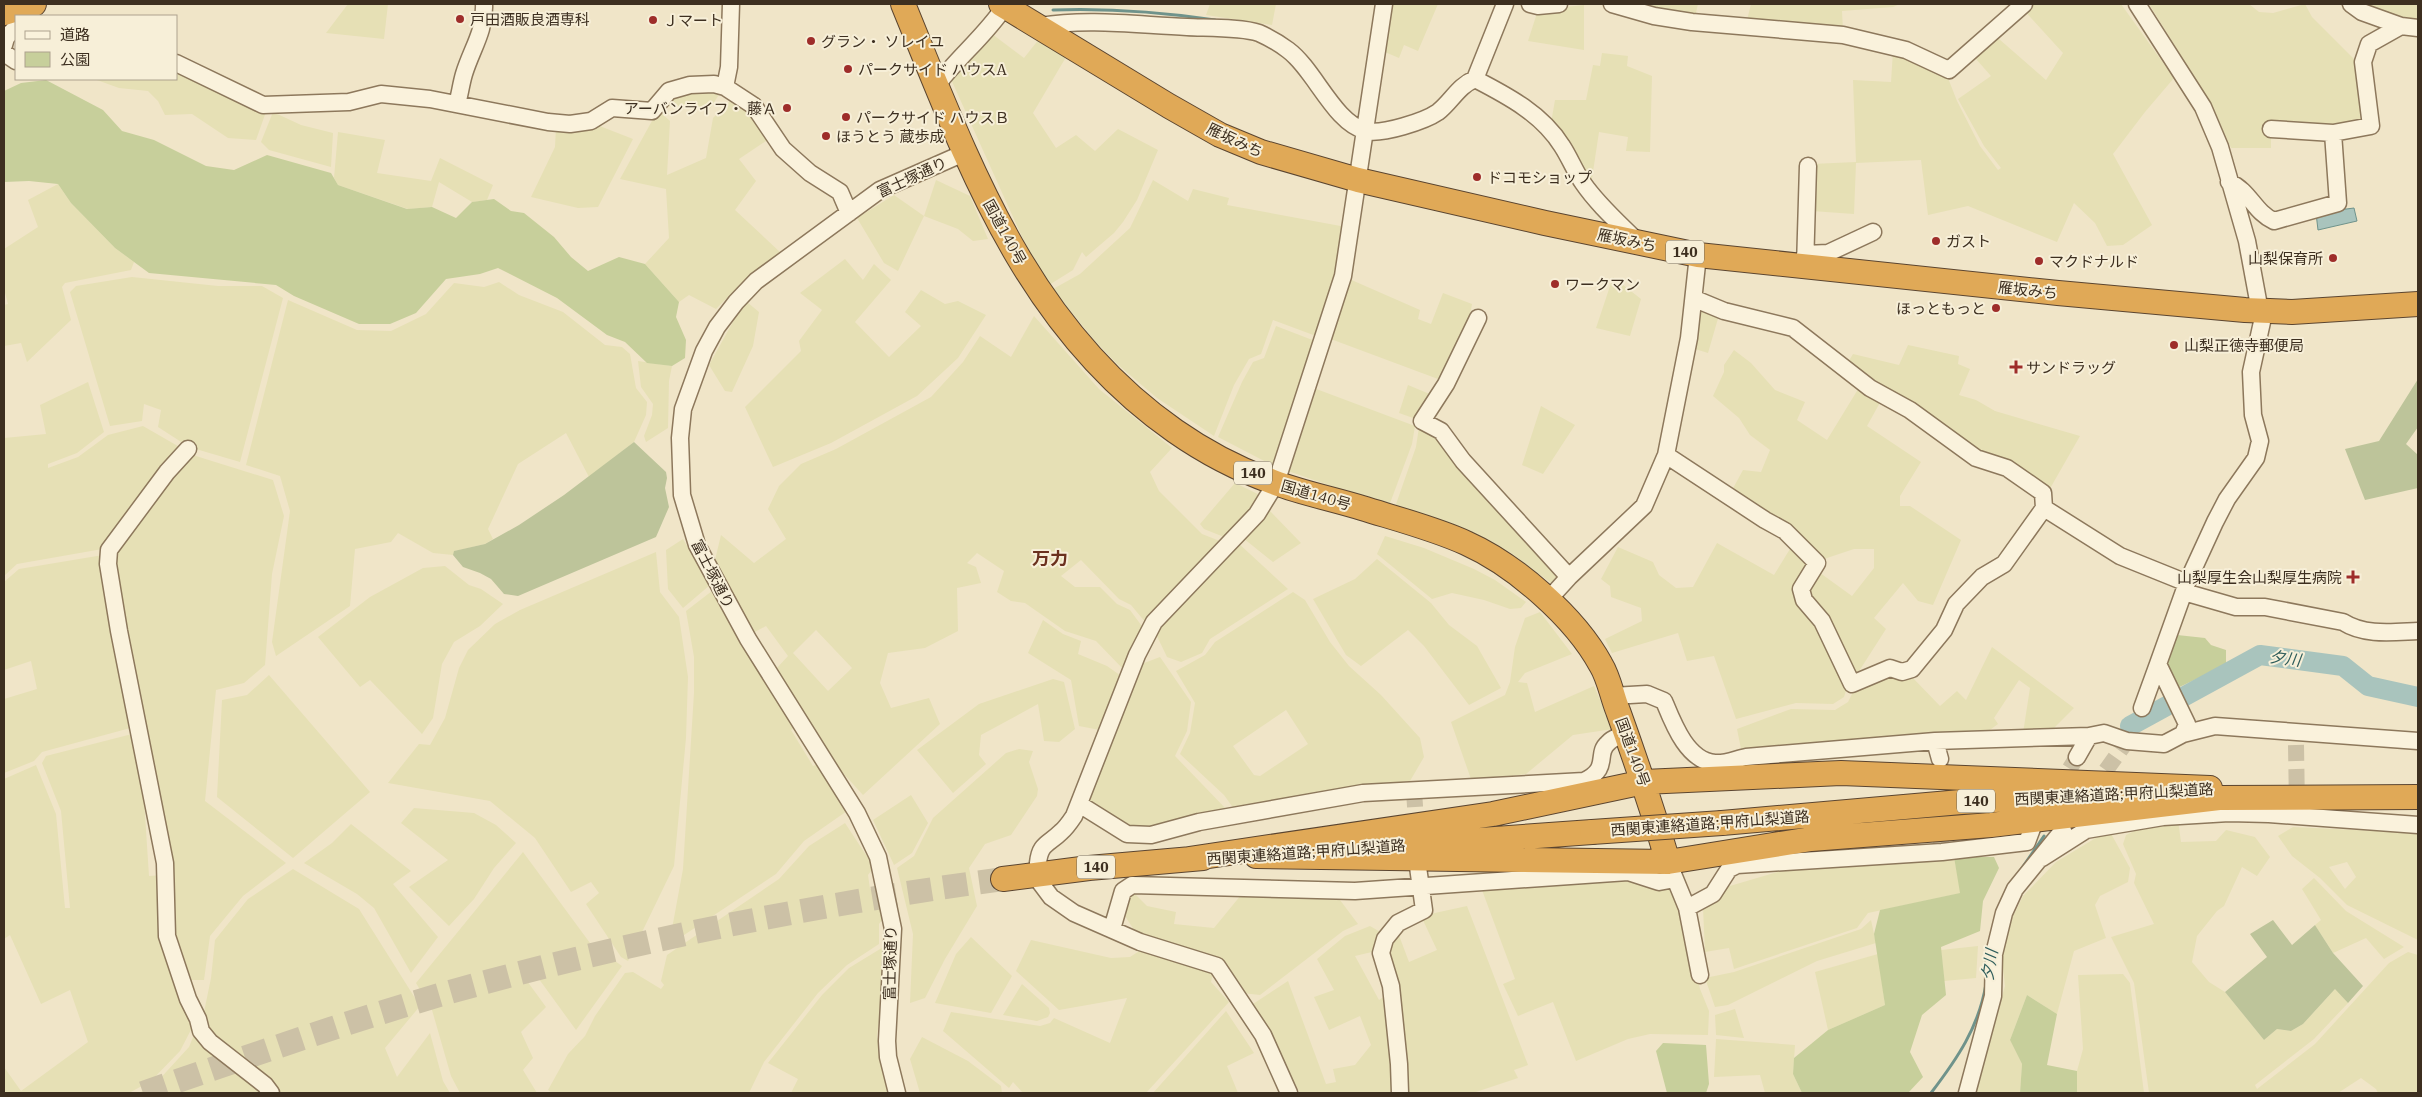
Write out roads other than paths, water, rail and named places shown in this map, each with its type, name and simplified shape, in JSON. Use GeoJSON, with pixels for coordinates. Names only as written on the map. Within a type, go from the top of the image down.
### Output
{"type":"FeatureCollection","features":[{"type":"Feature","properties":{"kind":"highway","name":"雁坂みち"},"geometry":{"type":"LineString","coordinates":[[1003,5],[1169,106],[1220,134],[1261,152],[1358,180],[1640,243],[1698,254],[1805,260],[2058,293],[2260,310],[2302,311],[2418,304]]}},
{"type":"Feature","properties":{"kind":"highway","name":"国道140号"},"geometry":{"type":"LineString","coordinates":[[906,6],[964,153],[1014,251],[1039,292],[1084,351],[1128,393],[1176,432],[1216,456],[1276,483],[1373,511],[1466,543],[1507,567],[1548,600],[1578,632],[1602,666],[1644,782],[1671,870]]}},
{"type":"Feature","properties":{"kind":"highway"},"geometry":{"type":"LineString","coordinates":[[1189,859],[1493,814],[1644,782],[1842,772],[2231,789]]}},
{"type":"Feature","properties":{"kind":"highway","name":"西関東連絡道路;甲府山梨道路"},"geometry":{"type":"LineString","coordinates":[[1003,878],[1189,859],[1256,856],[1722,823],[1961,802],[2121,792],[2231,789],[2305,790],[2418,796]]}},
{"type":"Feature","properties":{"kind":"highway"},"geometry":{"type":"LineString","coordinates":[[1256,856],[1671,870],[1812,839],[1991,825],[2219,798],[2418,796]]}},
{"type":"Feature","properties":{"kind":"street"},"geometry":{"type":"LineString","coordinates":[[457,104],[464,74],[480,38],[484,4]]}},
{"type":"Feature","properties":{"kind":"street"},"geometry":{"type":"LineString","coordinates":[[725,87],[729,67],[731,4]]}},
{"type":"Feature","properties":{"kind":"street"},"geometry":{"type":"LineString","coordinates":[[1038,863],[1039,851],[1061,833],[1074,816],[1137,655],[1154,622],[1252,520],[1276,483],[1343,276],[1384,4]]}},
{"type":"Feature","properties":{"kind":"street"},"geometry":{"type":"LineString","coordinates":[[1040,26],[1081,21],[1211,28],[1258,33],[1289,51],[1308,70],[1342,117],[1366,131],[1401,127],[1438,112],[1465,83],[1474,79],[1506,4]]}},
{"type":"Feature","properties":{"kind":"street"},"geometry":{"type":"LineString","coordinates":[[1530,4],[1538,6],[1559,4]]}},
{"type":"Feature","properties":{"kind":"street"},"geometry":{"type":"LineString","coordinates":[[1612,4],[1654,16],[1692,22],[1843,35],[1906,50],[1948,70],[2024,4]]}},
{"type":"Feature","properties":{"kind":"street"},"geometry":{"type":"LineString","coordinates":[[2137,4],[2203,108],[2220,147],[2247,241],[2262,322],[2250,372],[2253,415],[2260,441],[2256,458],[2227,500],[2185,588],[2142,708]]}},
{"type":"Feature","properties":{"kind":"street"},"geometry":{"type":"LineString","coordinates":[[2351,4],[2362,12],[2400,26],[2418,28]]}},
{"type":"Feature","properties":{"kind":"street"},"geometry":{"type":"LineString","coordinates":[[937,85],[955,61],[996,19],[1003,5]]}},
{"type":"Feature","properties":{"kind":"street"},"geometry":{"type":"LineString","coordinates":[[2271,129],[2333,133],[2371,126],[2363,62],[2369,44],[2400,26]]}},
{"type":"Feature","properties":{"kind":"street"},"geometry":{"type":"LineString","coordinates":[[4,45],[6,38],[15,28]]}},
{"type":"Feature","properties":{"kind":"street"},"geometry":{"type":"LineString","coordinates":[[4,53],[15,60]]}},
{"type":"Feature","properties":{"kind":"street"},"geometry":{"type":"LineString","coordinates":[[178,64],[263,105],[349,102],[381,94],[430,99],[548,122],[570,124],[591,121],[612,108],[652,111],[669,91],[690,85],[714,84],[725,87],[754,106],[784,149],[810,173],[840,192],[850,213]]}},
{"type":"Feature","properties":{"kind":"street"},"geometry":{"type":"LineString","coordinates":[[1474,79],[1510,97],[1539,119],[1562,145],[1583,184],[1600,205],[1640,243]]}},
{"type":"Feature","properties":{"kind":"street"},"geometry":{"type":"LineString","coordinates":[[2229,182],[2242,188],[2264,217],[2274,221],[2338,203],[2333,133]]}},
{"type":"Feature","properties":{"kind":"street","name":"富士塚通り"},"geometry":{"type":"LineString","coordinates":[[897,1093],[886,1041],[894,929],[878,857],[857,813],[748,639],[697,545],[684,505],[680,474],[683,409],[704,351],[717,326],[756,281],[880,190],[964,153]]}},
{"type":"Feature","properties":{"kind":"street"},"geometry":{"type":"LineString","coordinates":[[1808,166],[1805,260],[1828,253],[1872,232]]}},
{"type":"Feature","properties":{"kind":"street"},"geometry":{"type":"LineString","coordinates":[[1548,600],[1569,577],[1644,506],[1666,455],[1695,299],[1698,254]]}},
{"type":"Feature","properties":{"kind":"street"},"geometry":{"type":"LineString","coordinates":[[1666,455],[1785,531],[1817,563],[1801,589],[1804,600],[1822,621],[1852,684],[1890,668],[1902,672],[1912,670],[1944,630],[1956,604],[1982,577],[2004,564],[2044,508],[2043,493],[2007,468],[1976,458],[1910,410],[1870,388],[1793,328],[1724,311],[1695,299]]}},
{"type":"Feature","properties":{"kind":"street"},"geometry":{"type":"LineString","coordinates":[[1478,318],[1446,384],[1422,421],[1441,431],[1463,461],[1569,577]]}},
{"type":"Feature","properties":{"kind":"street"},"geometry":{"type":"LineString","coordinates":[[188,449],[167,472],[109,550],[108,564],[119,631],[165,863],[167,936],[201,1031],[210,1042],[265,1085],[270,1093]]}},
{"type":"Feature","properties":{"kind":"street"},"geometry":{"type":"LineString","coordinates":[[2044,508],[2120,556],[2185,588],[2236,607],[2266,607],[2343,622],[2353,629],[2376,632],[2418,632]]}},
{"type":"Feature","properties":{"kind":"street"},"geometry":{"type":"LineString","coordinates":[[2158,664],[2187,724],[2183,734]]}},
{"type":"Feature","properties":{"kind":"street"},"geometry":{"type":"LineString","coordinates":[[1612,696],[1647,694],[1664,702],[1680,733],[1695,755],[1704,761],[1716,763],[1746,757],[1935,741],[2097,735],[2126,741],[2164,744],[2183,734],[2214,726],[2296,738],[2418,742]]}},
{"type":"Feature","properties":{"kind":"street"},"geometry":{"type":"LineString","coordinates":[[1079,804],[1127,834],[1151,835],[1199,822],[1363,794],[1584,781],[1599,770],[1603,761],[1603,750],[1608,743],[1626,733]]}},
{"type":"Feature","properties":{"kind":"street"},"geometry":{"type":"LineString","coordinates":[[2077,757],[2097,735]]}},
{"type":"Feature","properties":{"kind":"street"},"geometry":{"type":"LineString","coordinates":[[1935,741],[1940,758]]}},
{"type":"Feature","properties":{"kind":"street"},"geometry":{"type":"LineString","coordinates":[[2042,858],[2086,830],[2163,816],[2229,813],[2296,813],[2418,825]]}},
{"type":"Feature","properties":{"kind":"street"},"geometry":{"type":"LineString","coordinates":[[1687,908],[1713,894],[1729,869],[1737,865],[2028,842],[2033,826]]}},
{"type":"Feature","properties":{"kind":"street"},"geometry":{"type":"LineString","coordinates":[[1967,1093],[1993,996],[1994,954],[2004,913],[2015,889],[2063,830]]}},
{"type":"Feature","properties":{"kind":"street"},"geometry":{"type":"LineString","coordinates":[[1400,1093],[1400,1064],[1391,986],[1381,953],[1385,939],[1398,923],[1424,910],[1418,868]]}},
{"type":"Feature","properties":{"kind":"street"},"geometry":{"type":"LineString","coordinates":[[1112,929],[1123,891],[1132,885],[1175,888],[1355,890],[1628,872],[1659,882],[1671,870],[1687,908],[1700,975]]}},
{"type":"Feature","properties":{"kind":"street"},"geometry":{"type":"LineString","coordinates":[[1039,881],[1051,897],[1074,913],[1140,942],[1217,966],[1263,1035],[1289,1093]]}},
{"type":"Feature","properties":{"kind":"water"},"geometry":{"type":"Polygon","coordinates":[[[2354,208],[2357,221],[2318,230],[2316,213],[2354,208]]]}},
{"type":"Feature","properties":{"kind":"waterway"},"geometry":{"type":"LineString","coordinates":[[1053,10],[1134,11],[1215,20]]}},
{"type":"Feature","properties":{"kind":"waterway","name":"夕川"},"geometry":{"type":"LineString","coordinates":[[2130,726],[2260,655],[2343,666],[2368,686],[2418,697]]}},
{"type":"Feature","properties":{"kind":"waterway","name":"夕川"},"geometry":{"type":"LineString","coordinates":[[2022,868],[2044,836]]}},
{"type":"Feature","properties":{"kind":"waterway","name":"夕川"},"geometry":{"type":"LineString","coordinates":[[1931,1093],[1950,1068],[1966,1042],[1983,1000],[1986,984]]}},
{"type":"Feature","properties":{"kind":"tunnel"},"geometry":{"type":"LineString","coordinates":[[2092,790],[2127,741]]}},
{"type":"Feature","properties":{"kind":"tunnel"},"geometry":{"type":"LineString","coordinates":[[2296,745],[2297,807]]}},
{"type":"Feature","properties":{"kind":"tunnel"},"geometry":{"type":"LineString","coordinates":[[2057,789],[2077,757]]}},
{"type":"Feature","properties":{"kind":"tunnel"},"geometry":{"type":"LineString","coordinates":[[1940,768],[1941,845]]}},
{"type":"Feature","properties":{"kind":"tunnel"},"geometry":{"type":"LineString","coordinates":[[1414,791],[1417,836]]}},
{"type":"Feature","properties":{"kind":"tunnel"},"geometry":{"type":"LineString","coordinates":[[143,1093],[378,1014],[457,990],[592,955],[660,939],[797,912],[1003,879]]}},
{"type":"Feature","properties":{"kind":"place","name":"戸田酒販良酒専科"},"geometry":{"type":"Point","coordinates":[460,19]}},
{"type":"Feature","properties":{"kind":"place","name":"Ｊマート"},"geometry":{"type":"Point","coordinates":[653,20]}},
{"type":"Feature","properties":{"kind":"place","name":"グラン・ ソレイユ"},"geometry":{"type":"Point","coordinates":[811,41]}},
{"type":"Feature","properties":{"kind":"place","name":"パークサイド ハウスA"},"geometry":{"type":"Point","coordinates":[848,69]}},
{"type":"Feature","properties":{"kind":"place","name":"アーバンライフ・ 藤Ａ"},"geometry":{"type":"Point","coordinates":[787,108]}},
{"type":"Feature","properties":{"kind":"place","name":"パークサイド ハウスＢ"},"geometry":{"type":"Point","coordinates":[846,117]}},
{"type":"Feature","properties":{"kind":"place","name":"ほうとう 蔵歩成"},"geometry":{"type":"Point","coordinates":[826,136]}},
{"type":"Feature","properties":{"kind":"place","name":"ドコモショップ"},"geometry":{"type":"Point","coordinates":[1477,177]}},
{"type":"Feature","properties":{"kind":"place","name":"ガスト"},"geometry":{"type":"Point","coordinates":[1936,241]}},
{"type":"Feature","properties":{"kind":"place","name":"山梨保育所"},"geometry":{"type":"Point","coordinates":[2333,258]}},
{"type":"Feature","properties":{"kind":"place","name":"マクドナルド"},"geometry":{"type":"Point","coordinates":[2039,261]}},
{"type":"Feature","properties":{"kind":"place","name":"ワークマン"},"geometry":{"type":"Point","coordinates":[1555,284]}},
{"type":"Feature","properties":{"kind":"place","name":"ほっともっと"},"geometry":{"type":"Point","coordinates":[1996,308]}},
{"type":"Feature","properties":{"kind":"place","name":"山梨正徳寺郵便局"},"geometry":{"type":"Point","coordinates":[2174,345]}},
{"type":"Feature","properties":{"kind":"place","name":"サンドラッグ"},"geometry":{"type":"Point","coordinates":[2016,367]}},
{"type":"Feature","properties":{"kind":"place","name":"山梨厚生会山梨厚生病院"},"geometry":{"type":"Point","coordinates":[2353,577]}},
{"type":"Feature","properties":{"kind":"district","name":"万力"},"geometry":{"type":"Point","coordinates":[1050,558]}}]}
